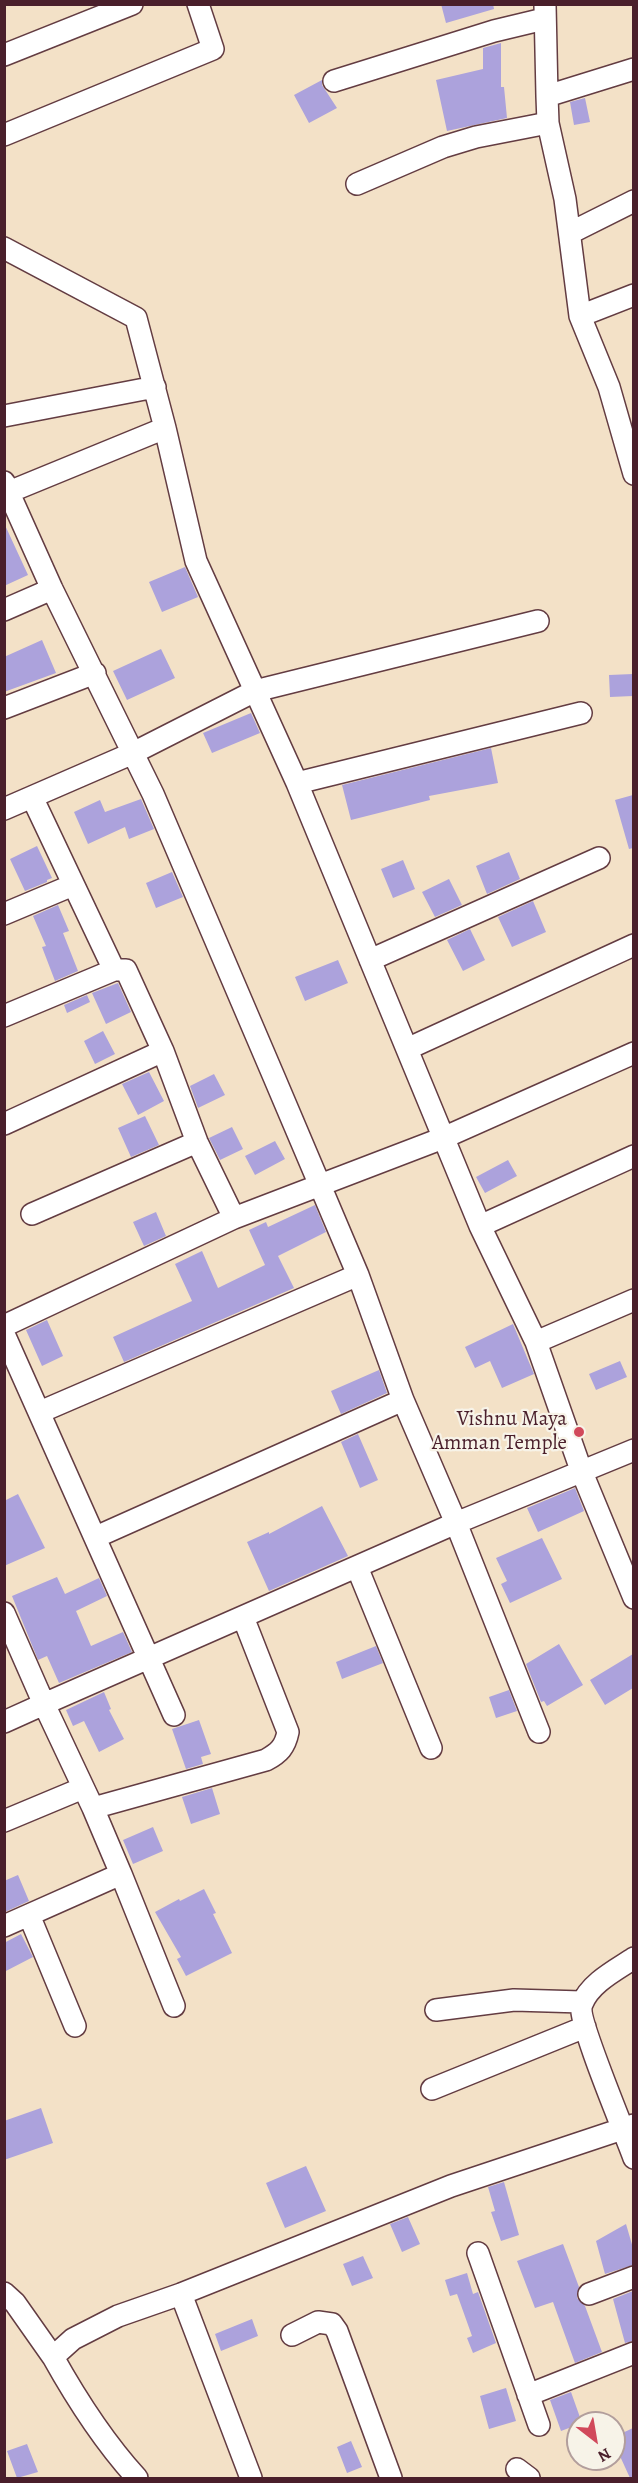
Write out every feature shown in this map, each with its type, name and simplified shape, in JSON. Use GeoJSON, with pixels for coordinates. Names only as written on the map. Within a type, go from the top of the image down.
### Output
{"type":"FeatureCollection","features":[{"type":"Feature","properties":{"kind":"street"},"geometry":{"type":"LineString","coordinates":[[4,56],[132,4]]}},
{"type":"Feature","properties":{"kind":"street"},"geometry":{"type":"LineString","coordinates":[[4,135],[213,49],[198,4]]}},
{"type":"Feature","properties":{"kind":"street"},"geometry":{"type":"LineString","coordinates":[[334,81],[494,31],[545,12],[548,123],[565,199],[580,316],[609,387],[633,474]]}},
{"type":"Feature","properties":{"kind":"street"},"geometry":{"type":"LineString","coordinates":[[547,96],[633,69]]}},
{"type":"Feature","properties":{"kind":"street"},"geometry":{"type":"LineString","coordinates":[[357,184],[465,140],[548,123]]}},
{"type":"Feature","properties":{"kind":"street"},"geometry":{"type":"LineString","coordinates":[[570,233],[633,201]]}},
{"type":"Feature","properties":{"kind":"street"},"geometry":{"type":"LineString","coordinates":[[4,248],[136,318],[196,561],[297,783],[480,1226],[536,1342],[581,1470],[633,1598]]}},
{"type":"Feature","properties":{"kind":"street"},"geometry":{"type":"LineString","coordinates":[[580,316],[633,296]]}},
{"type":"Feature","properties":{"kind":"street"},"geometry":{"type":"LineString","coordinates":[[4,416],[154,387]]}},
{"type":"Feature","properties":{"kind":"street"},"geometry":{"type":"LineString","coordinates":[[165,428],[6,490],[133,753],[190,881],[358,1275],[403,1400],[456,1523],[538,1732]]}},
{"type":"Feature","properties":{"kind":"street"},"geometry":{"type":"LineString","coordinates":[[4,610],[52,589]]}},
{"type":"Feature","properties":{"kind":"street"},"geometry":{"type":"LineString","coordinates":[[4,809],[133,753],[255,691],[538,621]]}},
{"type":"Feature","properties":{"kind":"street"},"geometry":{"type":"LineString","coordinates":[[4,708],[95,673]]}},
{"type":"Feature","properties":{"kind":"street"},"geometry":{"type":"LineString","coordinates":[[297,783],[581,712]]}},
{"type":"Feature","properties":{"kind":"street"},"geometry":{"type":"LineString","coordinates":[[32,797],[114,970]]}},
{"type":"Feature","properties":{"kind":"street"},"geometry":{"type":"LineString","coordinates":[[370,960],[599,858]]}},
{"type":"Feature","properties":{"kind":"street"},"geometry":{"type":"LineString","coordinates":[[4,914],[73,885]]}},
{"type":"Feature","properties":{"kind":"street"},"geometry":{"type":"LineString","coordinates":[[407,1048],[633,945]]}},
{"type":"Feature","properties":{"kind":"street"},"geometry":{"type":"LineString","coordinates":[[4,1016],[114,970],[121,969],[129,975],[163,1051],[197,1142],[234,1218]]}},
{"type":"Feature","properties":{"kind":"street"},"geometry":{"type":"LineString","coordinates":[[4,1124],[163,1051]]}},
{"type":"Feature","properties":{"kind":"street"},"geometry":{"type":"LineString","coordinates":[[4,1326],[234,1218],[443,1138],[633,1053]]}},
{"type":"Feature","properties":{"kind":"street"},"geometry":{"type":"LineString","coordinates":[[32,1214],[197,1142]]}},
{"type":"Feature","properties":{"kind":"street"},"geometry":{"type":"LineString","coordinates":[[480,1226],[633,1156]]}},
{"type":"Feature","properties":{"kind":"street"},"geometry":{"type":"LineString","coordinates":[[40,1412],[358,1275]]}},
{"type":"Feature","properties":{"kind":"street"},"geometry":{"type":"LineString","coordinates":[[536,1342],[633,1300]]}},
{"type":"Feature","properties":{"kind":"street"},"geometry":{"type":"LineString","coordinates":[[4,1334],[174,1715]]}},
{"type":"Feature","properties":{"kind":"street"},"geometry":{"type":"LineString","coordinates":[[96,1537],[403,1400]]}},
{"type":"Feature","properties":{"kind":"street"},"geometry":{"type":"LineString","coordinates":[[4,1722],[456,1523],[633,1449]]}},
{"type":"Feature","properties":{"kind":"street"},"geometry":{"type":"LineString","coordinates":[[357,1567],[430,1748]]}},
{"type":"Feature","properties":{"kind":"street"},"geometry":{"type":"LineString","coordinates":[[93,1808],[266,1760],[278,1754],[286,1744],[288,1732],[243,1617]]}},
{"type":"Feature","properties":{"kind":"street"},"geometry":{"type":"LineString","coordinates":[[5,1618],[93,1808],[174,2006]]}},
{"type":"Feature","properties":{"kind":"street"},"geometry":{"type":"LineString","coordinates":[[4,1821],[83,1788]]}},
{"type":"Feature","properties":{"kind":"street"},"geometry":{"type":"LineString","coordinates":[[4,1926],[121,1874]]}},
{"type":"Feature","properties":{"kind":"street"},"geometry":{"type":"LineString","coordinates":[[29,1915],[75,2026]]}},
{"type":"Feature","properties":{"kind":"street"},"geometry":{"type":"LineString","coordinates":[[633,1958],[599,1982],[582,2002],[580,2009],[585,2027],[628,2127],[633,2158]]}},
{"type":"Feature","properties":{"kind":"street"},"geometry":{"type":"LineString","coordinates":[[436,2010],[514,2000],[582,2002]]}},
{"type":"Feature","properties":{"kind":"street"},"geometry":{"type":"LineString","coordinates":[[432,2089],[585,2027]]}},
{"type":"Feature","properties":{"kind":"street"},"geometry":{"type":"LineString","coordinates":[[53,2356],[73,2339],[118,2316],[181,2294],[451,2186],[628,2127]]}},
{"type":"Feature","properties":{"kind":"street"},"geometry":{"type":"LineString","coordinates":[[478,2253],[539,2425]]}},
{"type":"Feature","properties":{"kind":"street"},"geometry":{"type":"LineString","coordinates":[[589,2294],[633,2277]]}},
{"type":"Feature","properties":{"kind":"street"},"geometry":{"type":"LineString","coordinates":[[4,2293],[15,2303],[53,2356],[74,2395],[121,2460],[137,2478]]}},
{"type":"Feature","properties":{"kind":"street"},"geometry":{"type":"LineString","coordinates":[[181,2294],[251,2478]]}},
{"type":"Feature","properties":{"kind":"street"},"geometry":{"type":"LineString","coordinates":[[292,2335],[318,2322],[332,2324],[337,2331],[391,2478]]}},
{"type":"Feature","properties":{"kind":"street"},"geometry":{"type":"LineString","coordinates":[[528,2395],[633,2353]]}},
{"type":"Feature","properties":{"kind":"building"},"geometry":{"type":"Polygon","coordinates":[[[441,4],[493,4],[494,9],[446,23],[441,4]]]}},
{"type":"Feature","properties":{"kind":"building"},"geometry":{"type":"Polygon","coordinates":[[[501,43],[501,87],[504,87],[507,118],[447,131],[436,80],[483,69],[483,48],[501,43]]]}},
{"type":"Feature","properties":{"kind":"building"},"geometry":{"type":"Polygon","coordinates":[[[322,80],[322,85],[337,108],[309,123],[294,95],[322,80]]]}},
{"type":"Feature","properties":{"kind":"building"},"geometry":{"type":"Polygon","coordinates":[[[585,98],[590,122],[574,125],[570,102],[585,98]]]}},
{"type":"Feature","properties":{"kind":"building"},"geometry":{"type":"Polygon","coordinates":[[[4,523],[28,575],[4,586],[4,523]]]}},
{"type":"Feature","properties":{"kind":"building"},"geometry":{"type":"Polygon","coordinates":[[[185,567],[198,597],[162,612],[149,582],[185,567]]]}},
{"type":"Feature","properties":{"kind":"building"},"geometry":{"type":"Polygon","coordinates":[[[42,640],[56,673],[4,692],[4,657],[42,640]]]}},
{"type":"Feature","properties":{"kind":"building"},"geometry":{"type":"Polygon","coordinates":[[[161,649],[175,678],[127,700],[113,671],[161,649]]]}},
{"type":"Feature","properties":{"kind":"building"},"geometry":{"type":"Polygon","coordinates":[[[633,674],[633,696],[610,697],[609,675],[633,674]]]}},
{"type":"Feature","properties":{"kind":"building"},"geometry":{"type":"Polygon","coordinates":[[[251,713],[260,733],[212,753],[203,733],[251,713]]]}},
{"type":"Feature","properties":{"kind":"building"},"geometry":{"type":"Polygon","coordinates":[[[491,748],[498,783],[429,796],[430,800],[351,820],[342,785],[491,748]]]}},
{"type":"Feature","properties":{"kind":"building"},"geometry":{"type":"Polygon","coordinates":[[[633,795],[633,848],[629,849],[615,800],[633,795]]]}},
{"type":"Feature","properties":{"kind":"building"},"geometry":{"type":"Polygon","coordinates":[[[141,799],[154,829],[129,839],[125,827],[88,844],[74,812],[100,800],[105,812],[141,799]]]}},
{"type":"Feature","properties":{"kind":"building"},"geometry":{"type":"Polygon","coordinates":[[[37,846],[52,878],[25,891],[10,859],[37,846]]]}},
{"type":"Feature","properties":{"kind":"building"},"geometry":{"type":"Polygon","coordinates":[[[509,852],[520,879],[487,894],[476,866],[509,852]]]}},
{"type":"Feature","properties":{"kind":"building"},"geometry":{"type":"Polygon","coordinates":[[[403,860],[415,889],[393,898],[381,869],[403,860]]]}},
{"type":"Feature","properties":{"kind":"building"},"geometry":{"type":"Polygon","coordinates":[[[172,872],[183,897],[156,908],[146,883],[172,872]]]}},
{"type":"Feature","properties":{"kind":"building"},"geometry":{"type":"Polygon","coordinates":[[[449,879],[462,905],[435,917],[422,892],[449,879]]]}},
{"type":"Feature","properties":{"kind":"building"},"geometry":{"type":"Polygon","coordinates":[[[533,901],[546,932],[512,947],[498,917],[533,901]]]}},
{"type":"Feature","properties":{"kind":"building"},"geometry":{"type":"Polygon","coordinates":[[[58,905],[69,931],[63,933],[78,971],[55,981],[42,947],[46,946],[33,916],[58,905]]]}},
{"type":"Feature","properties":{"kind":"building"},"geometry":{"type":"Polygon","coordinates":[[[470,929],[485,960],[463,971],[447,940],[470,929]]]}},
{"type":"Feature","properties":{"kind":"building"},"geometry":{"type":"Polygon","coordinates":[[[338,960],[348,983],[305,1001],[295,977],[338,960]]]}},
{"type":"Feature","properties":{"kind":"building"},"geometry":{"type":"Polygon","coordinates":[[[118,983],[131,1012],[106,1024],[92,993],[118,983]]]}},
{"type":"Feature","properties":{"kind":"building"},"geometry":{"type":"Polygon","coordinates":[[[87,995],[90,1002],[67,1013],[64,1005],[87,995]]]}},
{"type":"Feature","properties":{"kind":"building"},"geometry":{"type":"Polygon","coordinates":[[[103,1031],[115,1054],[95,1064],[84,1041],[103,1031]]]}},
{"type":"Feature","properties":{"kind":"building"},"geometry":{"type":"Polygon","coordinates":[[[149,1072],[164,1101],[138,1115],[122,1084],[149,1072]]]}},
{"type":"Feature","properties":{"kind":"building"},"geometry":{"type":"Polygon","coordinates":[[[214,1074],[225,1095],[198,1108],[190,1086],[214,1074]]]}},
{"type":"Feature","properties":{"kind":"building"},"geometry":{"type":"Polygon","coordinates":[[[145,1116],[159,1145],[131,1157],[118,1128],[145,1116]]]}},
{"type":"Feature","properties":{"kind":"building"},"geometry":{"type":"Polygon","coordinates":[[[232,1127],[243,1149],[220,1160],[209,1138],[232,1127]]]}},
{"type":"Feature","properties":{"kind":"building"},"geometry":{"type":"Polygon","coordinates":[[[275,1141],[285,1159],[255,1175],[245,1156],[275,1141]]]}},
{"type":"Feature","properties":{"kind":"building"},"geometry":{"type":"Polygon","coordinates":[[[508,1160],[517,1176],[485,1193],[476,1177],[508,1160]]]}},
{"type":"Feature","properties":{"kind":"building"},"geometry":{"type":"Polygon","coordinates":[[[315,1205],[326,1232],[278,1256],[294,1288],[124,1362],[113,1337],[192,1301],[175,1264],[202,1251],[218,1288],[265,1265],[249,1230],[266,1222],[268,1227],[315,1205]]]}},
{"type":"Feature","properties":{"kind":"building"},"geometry":{"type":"Polygon","coordinates":[[[156,1212],[166,1236],[144,1246],[133,1222],[156,1212]]]}},
{"type":"Feature","properties":{"kind":"building"},"geometry":{"type":"Polygon","coordinates":[[[47,1320],[63,1356],[42,1366],[26,1330],[47,1320]]]}},
{"type":"Feature","properties":{"kind":"building"},"geometry":{"type":"Polygon","coordinates":[[[513,1324],[534,1374],[502,1388],[490,1361],[475,1368],[465,1347],[513,1324]]]}},
{"type":"Feature","properties":{"kind":"building"},"geometry":{"type":"Polygon","coordinates":[[[620,1361],[627,1377],[596,1390],[589,1374],[620,1361]]]}},
{"type":"Feature","properties":{"kind":"building"},"geometry":{"type":"Polygon","coordinates":[[[379,1370],[387,1393],[341,1414],[331,1391],[379,1370]]]}},
{"type":"Feature","properties":{"kind":"building"},"geometry":{"type":"Polygon","coordinates":[[[358,1434],[378,1480],[360,1488],[341,1442],[358,1434]]]}},
{"type":"Feature","properties":{"kind":"building"},"geometry":{"type":"Polygon","coordinates":[[[575,1488],[584,1511],[538,1532],[527,1508],[575,1488]]]}},
{"type":"Feature","properties":{"kind":"building"},"geometry":{"type":"Polygon","coordinates":[[[18,1494],[45,1548],[4,1566],[4,1501],[18,1494]]]}},
{"type":"Feature","properties":{"kind":"building"},"geometry":{"type":"Polygon","coordinates":[[[322,1506],[348,1556],[269,1591],[247,1542],[269,1532],[269,1534],[322,1506]]]}},
{"type":"Feature","properties":{"kind":"building"},"geometry":{"type":"Polygon","coordinates":[[[542,1538],[562,1579],[510,1603],[501,1584],[507,1581],[496,1558],[542,1538]]]}},
{"type":"Feature","properties":{"kind":"building"},"geometry":{"type":"Polygon","coordinates":[[[57,1577],[65,1594],[99,1578],[107,1596],[76,1611],[91,1646],[123,1632],[132,1652],[59,1683],[47,1656],[38,1660],[12,1596],[57,1577]]]}},
{"type":"Feature","properties":{"kind":"building"},"geometry":{"type":"Polygon","coordinates":[[[559,1644],[583,1685],[547,1706],[544,1701],[541,1702],[526,1664],[559,1644]]]}},
{"type":"Feature","properties":{"kind":"building"},"geometry":{"type":"Polygon","coordinates":[[[376,1646],[383,1663],[342,1679],[336,1662],[376,1646]]]}},
{"type":"Feature","properties":{"kind":"building"},"geometry":{"type":"Polygon","coordinates":[[[633,1654],[633,1688],[605,1705],[590,1680],[633,1654]]]}},
{"type":"Feature","properties":{"kind":"building"},"geometry":{"type":"Polygon","coordinates":[[[509,1690],[517,1711],[496,1718],[489,1697],[509,1690]]]}},
{"type":"Feature","properties":{"kind":"building"},"geometry":{"type":"Polygon","coordinates":[[[104,1692],[111,1709],[109,1710],[124,1739],[99,1752],[84,1721],[73,1726],[66,1710],[104,1692]]]}},
{"type":"Feature","properties":{"kind":"building"},"geometry":{"type":"Polygon","coordinates":[[[199,1720],[211,1754],[201,1757],[203,1764],[186,1769],[172,1729],[199,1720]]]}},
{"type":"Feature","properties":{"kind":"building"},"geometry":{"type":"Polygon","coordinates":[[[212,1788],[220,1814],[191,1824],[182,1797],[212,1788]]]}},
{"type":"Feature","properties":{"kind":"building"},"geometry":{"type":"Polygon","coordinates":[[[153,1827],[163,1851],[133,1864],[123,1840],[153,1827]]]}},
{"type":"Feature","properties":{"kind":"building"},"geometry":{"type":"Polygon","coordinates":[[[18,1875],[29,1901],[5,1912],[4,1881],[18,1875]]]}},
{"type":"Feature","properties":{"kind":"building"},"geometry":{"type":"Polygon","coordinates":[[[204,1889],[232,1953],[186,1976],[177,1959],[181,1957],[155,1912],[204,1889]]]}},
{"type":"Feature","properties":{"kind":"building"},"geometry":{"type":"Polygon","coordinates":[[[21,1934],[33,1957],[4,1972],[4,1943],[21,1934]]]}},
{"type":"Feature","properties":{"kind":"building"},"geometry":{"type":"Polygon","coordinates":[[[41,2108],[53,2143],[4,2160],[4,2121],[41,2108]]]}},
{"type":"Feature","properties":{"kind":"building"},"geometry":{"type":"Polygon","coordinates":[[[306,2166],[326,2211],[285,2228],[266,2183],[306,2166]]]}},
{"type":"Feature","properties":{"kind":"building"},"geometry":{"type":"Polygon","coordinates":[[[504,2182],[519,2235],[501,2241],[491,2212],[495,2211],[488,2187],[504,2182]]]}},
{"type":"Feature","properties":{"kind":"building"},"geometry":{"type":"Polygon","coordinates":[[[408,2217],[420,2244],[402,2252],[390,2224],[408,2217]]]}},
{"type":"Feature","properties":{"kind":"building"},"geometry":{"type":"Polygon","coordinates":[[[626,2224],[633,2248],[633,2265],[605,2274],[596,2241],[626,2224]]]}},
{"type":"Feature","properties":{"kind":"building"},"geometry":{"type":"Polygon","coordinates":[[[563,2244],[579,2287],[577,2298],[585,2306],[602,2352],[575,2363],[553,2302],[535,2308],[517,2261],[563,2244]]]}},
{"type":"Feature","properties":{"kind":"building"},"geometry":{"type":"Polygon","coordinates":[[[363,2256],[373,2278],[352,2286],[343,2264],[363,2256]]]}},
{"type":"Feature","properties":{"kind":"building"},"geometry":{"type":"Polygon","coordinates":[[[467,2273],[473,2294],[478,2292],[496,2343],[473,2353],[467,2338],[472,2336],[457,2294],[450,2296],[445,2280],[467,2273]]]}},
{"type":"Feature","properties":{"kind":"building"},"geometry":{"type":"Polygon","coordinates":[[[633,2291],[633,2341],[625,2343],[613,2299],[633,2291]]]}},
{"type":"Feature","properties":{"kind":"building"},"geometry":{"type":"Polygon","coordinates":[[[252,2319],[258,2336],[221,2351],[215,2334],[252,2319]]]}},
{"type":"Feature","properties":{"kind":"building"},"geometry":{"type":"Polygon","coordinates":[[[506,2388],[516,2421],[489,2429],[480,2396],[506,2388]]]}},
{"type":"Feature","properties":{"kind":"building"},"geometry":{"type":"Polygon","coordinates":[[[571,2392],[578,2411],[566,2411],[566,2429],[561,2431],[550,2400],[571,2392]]]}},
{"type":"Feature","properties":{"kind":"building"},"geometry":{"type":"Polygon","coordinates":[[[633,2428],[633,2478],[630,2478],[626,2469],[626,2431],[633,2428]]]}},
{"type":"Feature","properties":{"kind":"building"},"geometry":{"type":"Polygon","coordinates":[[[351,2441],[362,2467],[347,2473],[337,2447],[351,2441]]]}},
{"type":"Feature","properties":{"kind":"building"},"geometry":{"type":"Polygon","coordinates":[[[27,2444],[38,2472],[17,2478],[7,2451],[27,2444]]]}},
{"type":"Feature","properties":{"kind":"place","name":"Vishnu Maya Amman Temple"},"geometry":{"type":"Point","coordinates":[579,1432]}}]}
